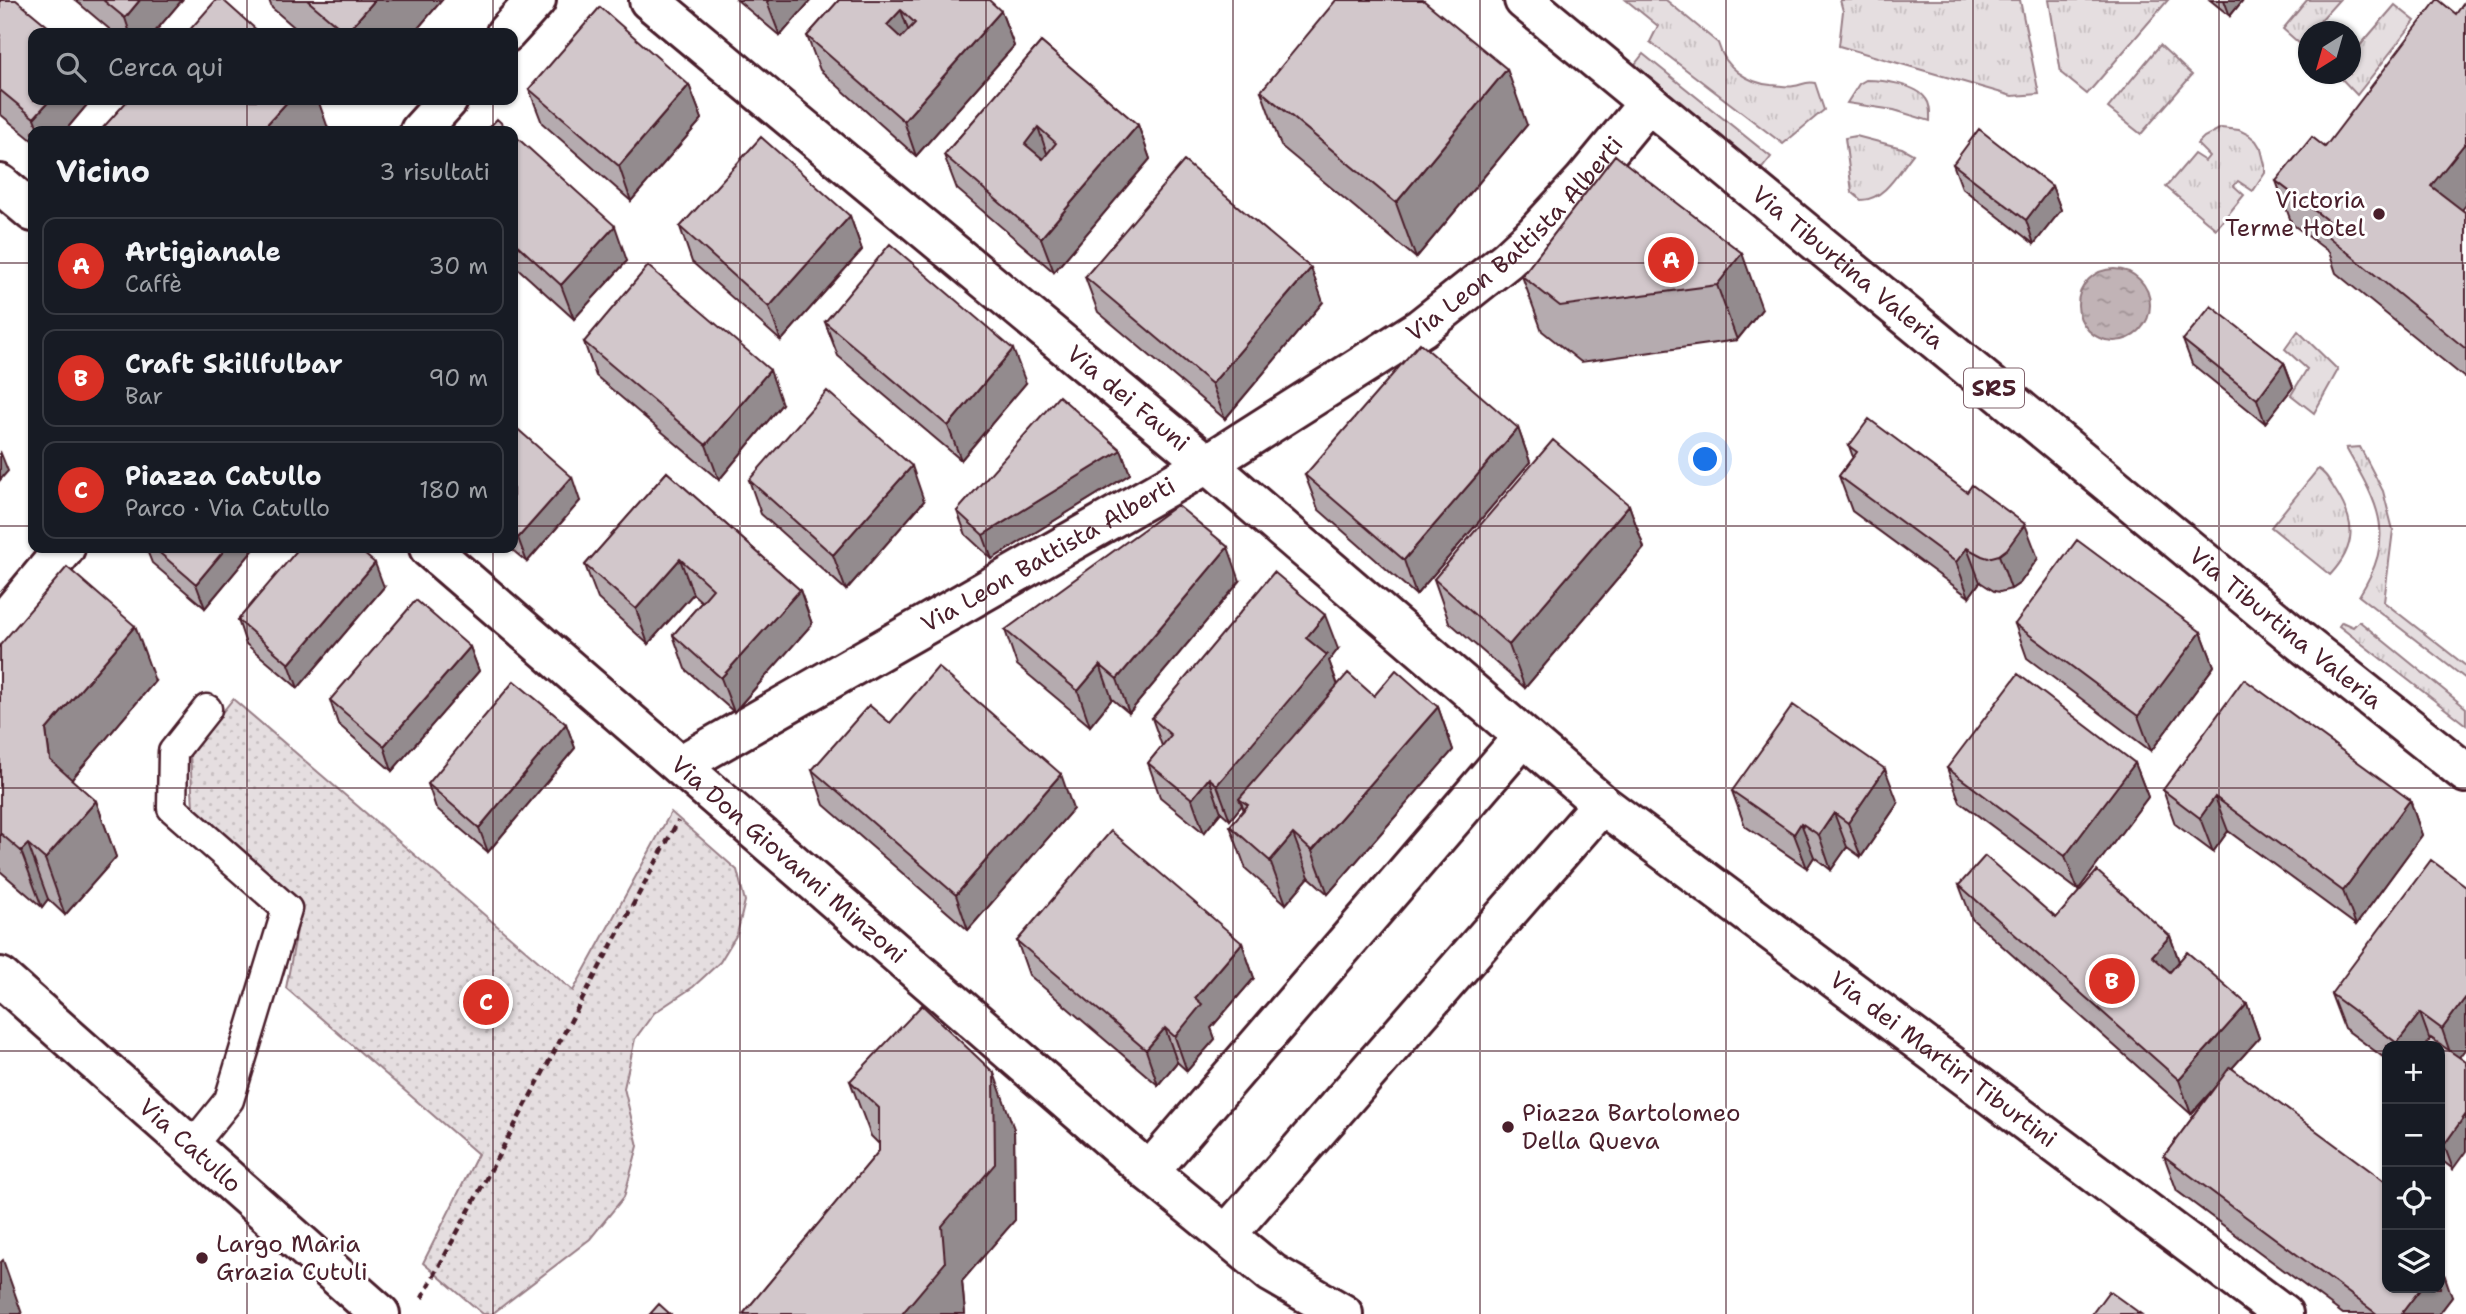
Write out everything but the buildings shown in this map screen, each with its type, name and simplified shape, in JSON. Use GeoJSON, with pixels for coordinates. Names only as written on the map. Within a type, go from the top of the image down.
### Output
{"type":"FeatureCollection","features":[{"type":"Feature","properties":{"kind":"street"},"geometry":{"type":"LineString","coordinates":[[511,28],[536,0]]}},
{"type":"Feature","properties":{"kind":"street","name":"Via dei Fauni"},"geometry":{"type":"LineString","coordinates":[[649,0],[1207,464],[1602,804]]}},
{"type":"Feature","properties":{"kind":"street","name":"Via Tiburtina Valeria"},"geometry":{"type":"LineString","coordinates":[[1524,0],[2300,641],[2466,773]]}},
{"type":"Feature","properties":{"kind":"street","name":"Via Leon Battista Alberti"},"geometry":{"type":"LineString","coordinates":[[690,774],[1207,464],[1421,328],[1507,260],[1559,209],[1648,103]]}},
{"type":"Feature","properties":{"kind":"street"},"geometry":{"type":"LineString","coordinates":[[425,126],[443,105]]}},
{"type":"Feature","properties":{"kind":"street"},"geometry":{"type":"LineString","coordinates":[[0,184],[28,208]]}},
{"type":"Feature","properties":{"kind":"street"},"geometry":{"type":"LineString","coordinates":[[0,625],[61,553]]}},
{"type":"Feature","properties":{"kind":"street","name":"Via Don Giovanni Minzoni"},"geometry":{"type":"LineString","coordinates":[[435,553],[1149,1172]]}},
{"type":"Feature","properties":{"kind":"street"},"geometry":{"type":"LineString","coordinates":[[1343,1314],[1272,1273],[1149,1172],[1523,737]]}},
{"type":"Feature","properties":{"kind":"street"},"geometry":{"type":"LineString","coordinates":[[1226,1235],[1602,804]]}},
{"type":"Feature","properties":{"kind":"street","name":"Via dei Martiri Tiburtini"},"geometry":{"type":"LineString","coordinates":[[1602,804],[2283,1314]]}},
{"type":"Feature","properties":{"kind":"street","name":"Via Catullo"},"geometry":{"type":"LineString","coordinates":[[0,977],[380,1314]]}},
{"type":"Feature","properties":{"kind":"lane"},"geometry":{"type":"LineString","coordinates":[[191,1147],[229,1100],[288,909],[172,808],[173,752],[206,709]]}},
{"type":"Feature","properties":{"kind":"path"},"geometry":{"type":"LineString","coordinates":[[420,1302],[690,774]]}},
{"type":"Feature","properties":{"kind":"green space"},"geometry":{"type":"Polygon","coordinates":[[[1626,0],[1666,0],[1718,43],[1726,60],[1738,73],[1762,84],[1788,87],[1815,83],[1824,110],[1783,144],[1650,42],[1658,26],[1626,0]]]}},
{"type":"Feature","properties":{"kind":"green space"},"geometry":{"type":"Polygon","coordinates":[[[1840,0],[2020,0],[2039,94],[2012,96],[1839,46],[1843,11],[1840,0]]]}},
{"type":"Feature","properties":{"kind":"green space"},"geometry":{"type":"Polygon","coordinates":[[[2049,0],[2168,0],[2087,94],[2061,73],[2049,0]]]}},
{"type":"Feature","properties":{"kind":"green space"},"geometry":{"type":"Polygon","coordinates":[[[2307,0],[2339,0],[2320,21],[2298,21],[2298,42],[2283,29],[2307,0]]]}},
{"type":"Feature","properties":{"kind":"green space"},"geometry":{"type":"Polygon","coordinates":[[[2395,5],[2415,21],[2357,95],[2347,84],[2361,84],[2361,44],[2395,5]]]}},
{"type":"Feature","properties":{"kind":"green space"},"geometry":{"type":"Polygon","coordinates":[[[2160,45],[2192,75],[2141,134],[2108,108],[2160,45]]]}},
{"type":"Feature","properties":{"kind":"green space"},"geometry":{"type":"Polygon","coordinates":[[[1643,54],[1771,157],[1759,172],[1632,68],[1643,54]]]}},
{"type":"Feature","properties":{"kind":"green space"},"geometry":{"type":"Polygon","coordinates":[[[1866,80],[1890,82],[1915,90],[1928,101],[1930,121],[1894,110],[1847,103],[1859,84],[1866,80]]]}},
{"type":"Feature","properties":{"kind":"green space"},"geometry":{"type":"Polygon","coordinates":[[[2221,128],[2239,130],[2256,141],[2261,149],[2265,173],[2253,191],[2238,181],[2234,186],[2244,195],[2216,229],[2166,187],[2194,154],[2205,161],[2209,156],[2197,144],[2221,128]]]}},
{"type":"Feature","properties":{"kind":"green space"},"geometry":{"type":"Polygon","coordinates":[[[1856,136],[1902,148],[1913,154],[1884,190],[1870,199],[1861,200],[1852,192],[1845,138],[1856,136]]]}},
{"type":"Feature","properties":{"kind":"green space"},"geometry":{"type":"Polygon","coordinates":[[[2298,331],[2338,370],[2314,413],[2291,395],[2307,369],[2285,349],[2298,331]]]}},
{"type":"Feature","properties":{"kind":"green space"},"geometry":{"type":"Polygon","coordinates":[[[2360,447],[2383,491],[2393,530],[2384,602],[2466,666],[2466,679],[2359,596],[2378,555],[2380,537],[2374,503],[2346,448],[2360,447]]]}},
{"type":"Feature","properties":{"kind":"green space"},"geometry":{"type":"Polygon","coordinates":[[[2318,469],[2328,478],[2350,523],[2349,544],[2330,575],[2271,527],[2318,469]]]}},
{"type":"Feature","properties":{"kind":"green space"},"geometry":{"type":"Polygon","coordinates":[[[2359,621],[2466,708],[2466,725],[2339,626],[2342,622],[2353,627],[2359,621]]]}},
{"type":"Feature","properties":{"kind":"green space"},"geometry":{"type":"Polygon","coordinates":[[[233,699],[573,991],[671,812],[737,870],[745,901],[737,934],[720,962],[693,987],[654,1013],[635,1039],[624,1088],[638,1146],[624,1197],[590,1239],[492,1314],[483,1314],[423,1263],[478,1154],[286,988],[302,904],[193,807],[190,753],[233,699]]]}},
{"type":"Feature","properties":{"kind":"water"},"geometry":{"type":"Polygon","coordinates":[[[2121,269],[2140,279],[2148,291],[2148,319],[2140,331],[2128,339],[2107,341],[2088,331],[2080,319],[2078,298],[2088,279],[2100,271],[2121,269]]]}},
{"type":"Feature","properties":{"kind":"place","name":"Victoria Terme Hotel"},"geometry":{"type":"Point","coordinates":[2379,214]}},
{"type":"Feature","properties":{"kind":"place","name":"Artigianale"},"geometry":{"type":"Point","coordinates":[1671,260]}},
{"type":"Feature","properties":{"kind":"place","name":"Craft Skillfulbar"},"geometry":{"type":"Point","coordinates":[2112,981]}},
{"type":"Feature","properties":{"kind":"place","name":"Piazza Catullo"},"geometry":{"type":"Point","coordinates":[486,1002]}},
{"type":"Feature","properties":{"kind":"place","name":"Piazza Bartolomeo Della Queva"},"geometry":{"type":"Point","coordinates":[1508,1127]}},
{"type":"Feature","properties":{"kind":"place","name":"Largo Maria Grazia Cutuli"},"geometry":{"type":"Point","coordinates":[202,1258]}}]}
